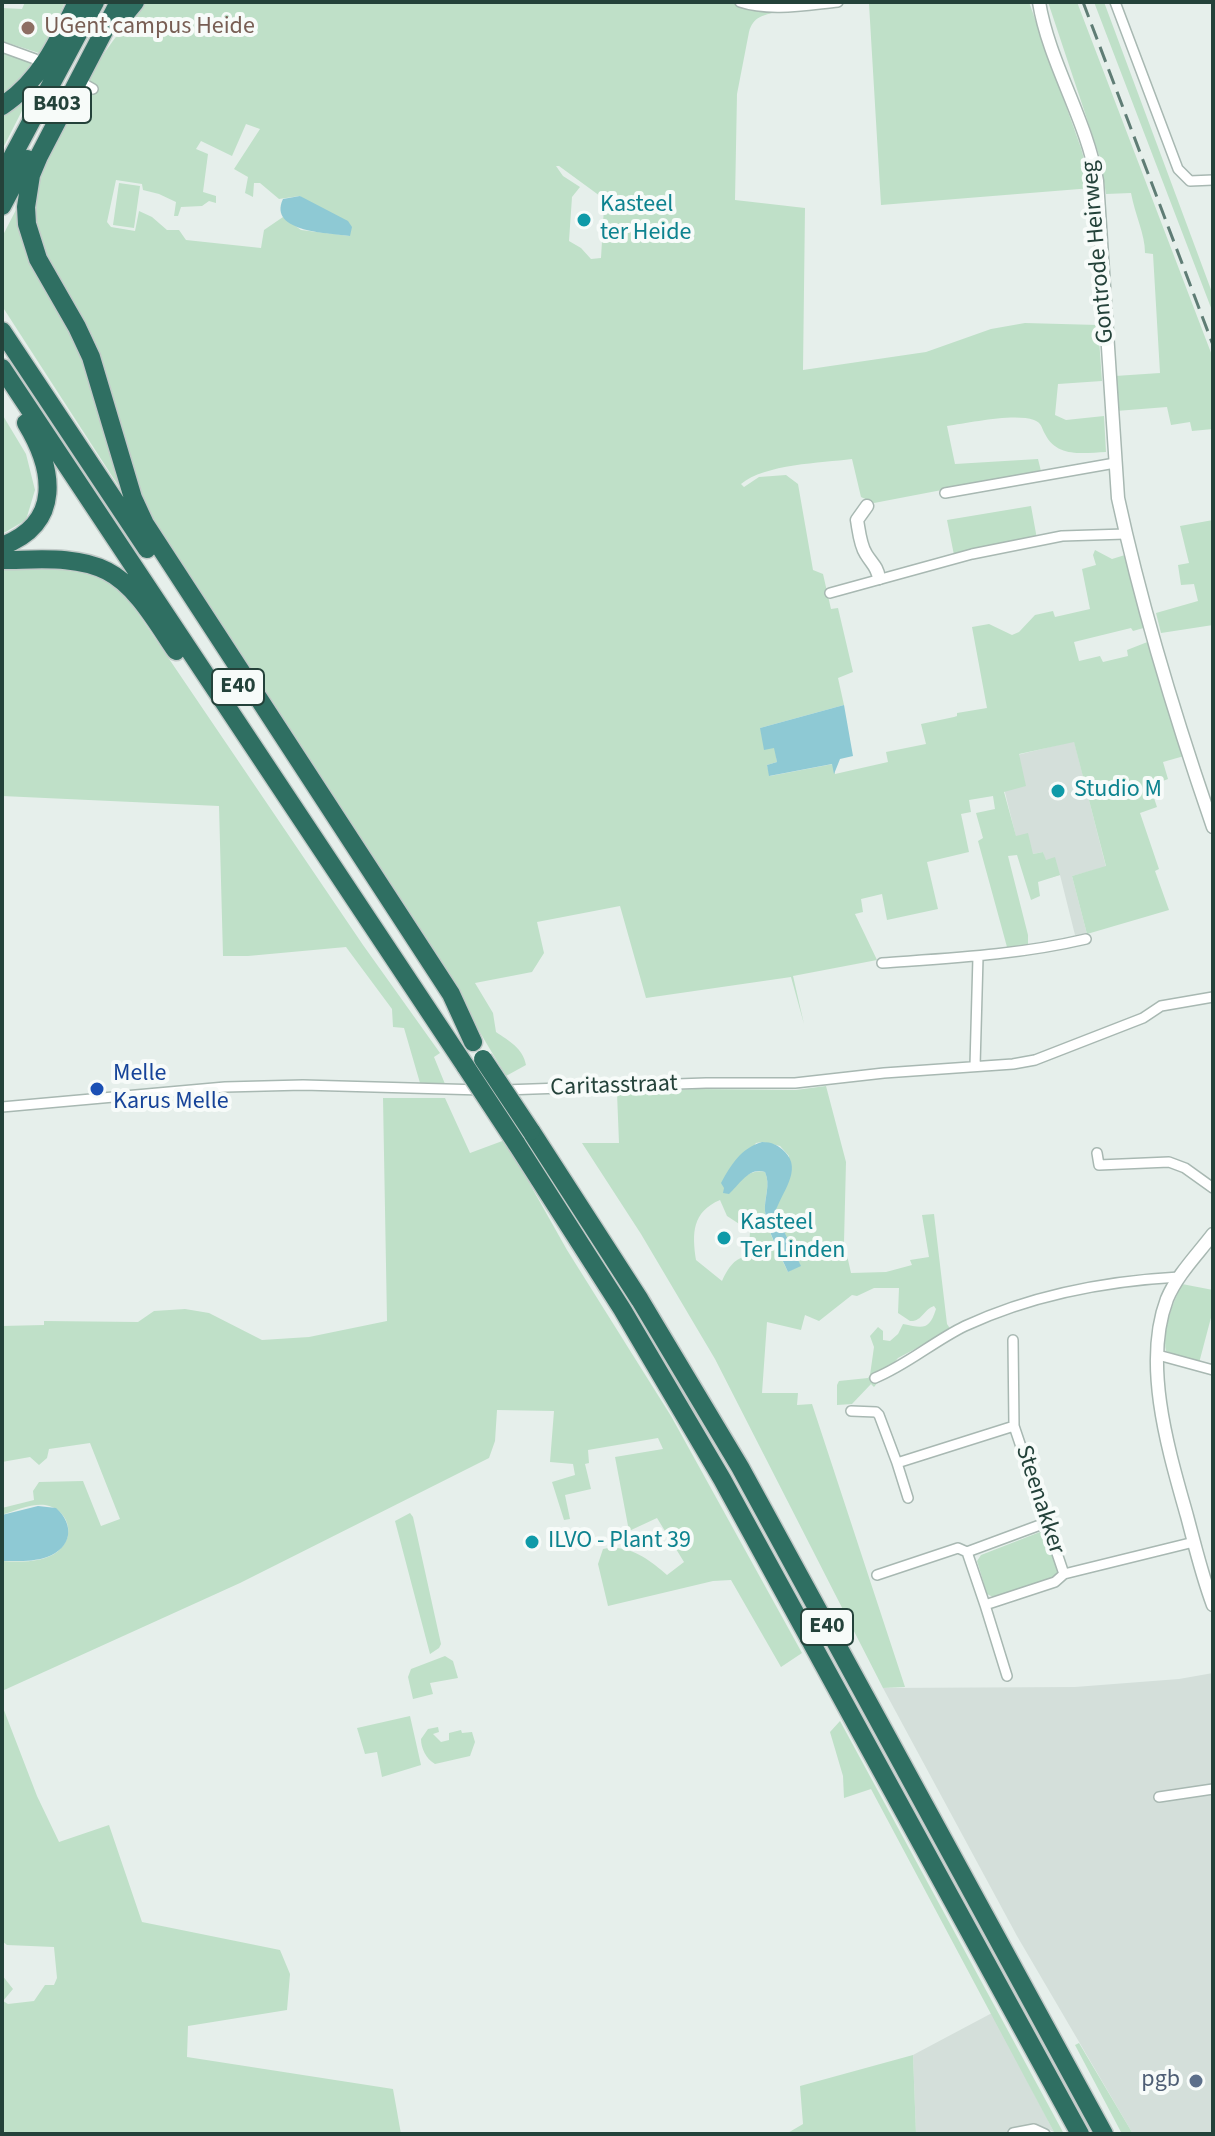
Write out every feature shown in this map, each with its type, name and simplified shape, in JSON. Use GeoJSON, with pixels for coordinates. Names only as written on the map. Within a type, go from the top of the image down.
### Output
{"type":"FeatureCollection","features":[{"type":"Feature","properties":{"kind":"highway"},"geometry":{"type":"LineString","coordinates":[[2,106],[31,83],[44,66],[77,2]]}},
{"type":"Feature","properties":{"kind":"highway","name":"B403"},"geometry":{"type":"LineString","coordinates":[[2,176],[95,2]]}},
{"type":"Feature","properties":{"kind":"highway","name":"B403"},"geometry":{"type":"LineString","coordinates":[[2,206],[109,2]]}},
{"type":"Feature","properties":{"kind":"highway","name":"B403"},"geometry":{"type":"LineString","coordinates":[[119,2],[31,175],[26,207],[31,241],[91,357],[133,498],[145,524],[451,994],[473,1042]]}},
{"type":"Feature","properties":{"kind":"highway","name":"B403"},"geometry":{"type":"LineString","coordinates":[[95,52],[135,2]]}},
{"type":"Feature","properties":{"kind":"highway","name":"E40"},"geometry":{"type":"LineString","coordinates":[[2,331],[640,1300],[740,1467],[1104,2134]]}},
{"type":"Feature","properties":{"kind":"highway","name":"E40"},"geometry":{"type":"LineString","coordinates":[[2,368],[466,1067],[622,1309],[722,1479],[1080,2134]]}},
{"type":"Feature","properties":{"kind":"highway"},"geometry":{"type":"LineString","coordinates":[[2,385],[42,452],[48,490],[45,504],[32,528],[2,546]]}},
{"type":"Feature","properties":{"kind":"highway"},"geometry":{"type":"LineString","coordinates":[[2,560],[69,561],[109,571],[139,600],[178,653],[209,679]]}},
{"type":"Feature","properties":{"kind":"street"},"geometry":{"type":"LineString","coordinates":[[740,2],[756,6],[838,2]]}},
{"type":"Feature","properties":{"kind":"street","name":"Gontrode Heirweg"},"geometry":{"type":"LineString","coordinates":[[1039,2],[1091,150],[1097,181],[1115,463],[1125,534],[1188,755],[1213,827]]}},
{"type":"Feature","properties":{"kind":"street"},"geometry":{"type":"LineString","coordinates":[[1115,2],[1178,169],[1190,181],[1213,180]]}},
{"type":"Feature","properties":{"kind":"street"},"geometry":{"type":"LineString","coordinates":[[2,47],[35,59]]}},
{"type":"Feature","properties":{"kind":"street"},"geometry":{"type":"LineString","coordinates":[[945,493],[1115,463]]}},
{"type":"Feature","properties":{"kind":"street"},"geometry":{"type":"LineString","coordinates":[[867,506],[857,520],[864,550],[877,566],[879,578]]}},
{"type":"Feature","properties":{"kind":"street"},"geometry":{"type":"LineString","coordinates":[[830,593],[972,554],[1062,536],[1125,534]]}},
{"type":"Feature","properties":{"kind":"street"},"geometry":{"type":"LineString","coordinates":[[882,963],[1040,950],[1086,939]]}},
{"type":"Feature","properties":{"kind":"street"},"geometry":{"type":"LineString","coordinates":[[975,1066],[978,957]]}},
{"type":"Feature","properties":{"kind":"street","name":"Caritasstraat"},"geometry":{"type":"LineString","coordinates":[[2,1107],[225,1087],[303,1085],[470,1091],[795,1083],[1035,1060],[1143,1018],[1161,1006],[1213,997]]}},
{"type":"Feature","properties":{"kind":"street"},"geometry":{"type":"LineString","coordinates":[[1097,1153],[1099,1165],[1169,1162],[1185,1168],[1213,1188]]}},
{"type":"Feature","properties":{"kind":"street"},"geometry":{"type":"LineString","coordinates":[[1213,1234],[1179,1277],[1167,1300],[1158,1355],[1159,1396],[1166,1434],[1213,1605]]}},
{"type":"Feature","properties":{"kind":"street"},"geometry":{"type":"LineString","coordinates":[[875,1378],[948,1335],[1048,1295],[1179,1277]]}},
{"type":"Feature","properties":{"kind":"street","name":"Steenakker"},"geometry":{"type":"LineString","coordinates":[[1013,1340],[1014,1426],[1064,1574],[1194,1542]]}},
{"type":"Feature","properties":{"kind":"street"},"geometry":{"type":"LineString","coordinates":[[1158,1355],[1213,1370]]}},
{"type":"Feature","properties":{"kind":"street"},"geometry":{"type":"LineString","coordinates":[[851,1411],[876,1412],[879,1415],[908,1498]]}},
{"type":"Feature","properties":{"kind":"street"},"geometry":{"type":"LineString","coordinates":[[897,1463],[1014,1426]]}},
{"type":"Feature","properties":{"kind":"street"},"geometry":{"type":"LineString","coordinates":[[877,1575],[1048,1522]]}},
{"type":"Feature","properties":{"kind":"street"},"geometry":{"type":"LineString","coordinates":[[962,1550],[985,1605],[1007,1676]]}},
{"type":"Feature","properties":{"kind":"street"},"geometry":{"type":"LineString","coordinates":[[985,1605],[1055,1582],[1064,1574]]}},
{"type":"Feature","properties":{"kind":"street"},"geometry":{"type":"LineString","coordinates":[[1159,1797],[1213,1789]]}},
{"type":"Feature","properties":{"kind":"street"},"geometry":{"type":"LineString","coordinates":[[1013,2133],[1034,2129],[1045,2134]]}},
{"type":"Feature","properties":{"kind":"shaded area"},"geometry":{"type":"Polygon","coordinates":[[[1074,741],[1106,867],[1072,876],[1087,934],[1075,935],[1060,875],[1050,878],[1043,852],[1033,854],[1016,837],[997,760],[1074,741]]]}},
{"type":"Feature","properties":{"kind":"shaded area"},"geometry":{"type":"Polygon","coordinates":[[[1213,1673],[1213,2134],[1133,2134],[1017,1936],[883,1688],[1075,1687],[1179,1679],[1213,1673]]]}},
{"type":"Feature","properties":{"kind":"shaded area"},"geometry":{"type":"Polygon","coordinates":[[[992,2013],[1054,2132],[1041,2126],[1027,2126],[1012,2134],[916,2134],[913,2055],[992,2013]]]}},
{"type":"Feature","properties":{"kind":"green space","name":"UGent campus Heide"},"geometry":{"type":"Polygon","coordinates":[[[25,2],[65,2],[42,54],[2,41],[2,8],[22,9],[25,2]]]}},
{"type":"Feature","properties":{"kind":"green space"},"geometry":{"type":"Polygon","coordinates":[[[146,2],[733,2],[755,11],[777,12],[756,20],[749,32],[737,94],[735,200],[805,208],[803,370],[926,352],[991,329],[1025,323],[1098,325],[1102,381],[1058,384],[1055,415],[1066,420],[1104,416],[1106,452],[1064,451],[1050,442],[1037,421],[1003,418],[947,426],[955,464],[1038,459],[1041,471],[874,503],[861,497],[852,459],[778,468],[751,477],[741,484],[744,487],[759,477],[786,475],[798,484],[813,570],[823,574],[831,609],[838,608],[853,672],[838,678],[844,705],[760,728],[775,748],[777,762],[767,765],[770,776],[833,764],[835,774],[888,762],[886,752],[926,744],[921,724],[987,708],[972,627],[989,624],[1012,635],[1035,615],[1053,611],[1055,617],[1090,609],[1082,569],[1096,565],[1095,550],[1112,559],[1125,555],[1147,627],[1074,642],[1079,661],[1100,656],[1103,662],[1128,656],[1127,650],[1150,641],[1184,756],[1163,762],[1168,779],[1150,786],[1157,807],[1140,813],[1169,910],[1087,934],[1072,876],[1106,866],[1074,742],[1019,754],[1026,786],[1004,792],[1016,836],[1028,833],[1033,854],[1043,852],[1046,860],[1055,857],[1060,875],[1038,882],[1040,896],[1031,900],[1017,855],[1008,856],[1028,946],[1007,947],[978,841],[983,838],[976,813],[995,809],[993,796],[969,800],[971,812],[961,814],[969,852],[927,862],[938,909],[887,920],[882,894],[861,899],[863,912],[855,914],[877,960],[793,976],[804,1024],[791,977],[646,998],[620,906],[537,922],[544,953],[532,972],[475,983],[493,1013],[496,1032],[515,1046],[526,1065],[506,1076],[454,989],[143,515],[100,355],[85,321],[43,249],[35,213],[40,176],[85,84],[146,2]],[[246,124],[232,156],[201,141],[196,149],[208,154],[203,192],[216,196],[216,203],[209,201],[202,206],[181,207],[178,216],[174,216],[176,202],[143,190],[142,184],[116,180],[107,222],[111,227],[135,231],[139,211],[167,230],[179,230],[186,240],[261,248],[264,230],[283,217],[301,230],[350,236],[300,196],[279,199],[260,183],[254,183],[253,197],[245,193],[248,177],[234,169],[260,129],[246,124]],[[556,166],[563,176],[580,187],[572,197],[569,241],[591,259],[601,258],[604,207],[600,196],[556,166]]]}},
{"type":"Feature","properties":{"kind":"green space"},"geometry":{"type":"Polygon","coordinates":[[[1029,2],[1081,148],[1092,188],[881,205],[869,4],[1029,2]]]}},
{"type":"Feature","properties":{"kind":"green space"},"geometry":{"type":"Polygon","coordinates":[[[1048,2],[1077,2],[1213,358],[1213,429],[1192,431],[1190,422],[1171,425],[1167,407],[1116,411],[1115,376],[1160,373],[1153,254],[1145,253],[1131,193],[1106,194],[1100,158],[1048,2]]]}},
{"type":"Feature","properties":{"kind":"green space"},"geometry":{"type":"Polygon","coordinates":[[[1094,2],[1104,2],[1213,295],[1213,313],[1094,2]]]}},
{"type":"Feature","properties":{"kind":"green space"},"geometry":{"type":"Polygon","coordinates":[[[2,51],[35,64],[21,82],[2,96],[2,51]]]}},
{"type":"Feature","properties":{"kind":"green space"},"geometry":{"type":"Polygon","coordinates":[[[32,91],[2,150],[2,111],[32,91]]]}},
{"type":"Feature","properties":{"kind":"green space"},"geometry":{"type":"Polygon","coordinates":[[[119,183],[140,186],[134,228],[113,225],[119,183]]]}},
{"type":"Feature","properties":{"kind":"green space"},"geometry":{"type":"Polygon","coordinates":[[[18,206],[22,239],[30,261],[76,336],[123,493],[2,306],[2,237],[18,206]]]}},
{"type":"Feature","properties":{"kind":"green space"},"geometry":{"type":"Polygon","coordinates":[[[2,414],[26,454],[35,490],[26,520],[2,534],[2,414]]]}},
{"type":"Feature","properties":{"kind":"green space"},"geometry":{"type":"Polygon","coordinates":[[[1031,506],[1037,539],[954,555],[947,520],[1031,506]]]}},
{"type":"Feature","properties":{"kind":"green space"},"geometry":{"type":"Polygon","coordinates":[[[1213,520],[1213,625],[1161,633],[1156,613],[1198,601],[1194,584],[1181,585],[1178,565],[1189,563],[1180,526],[1213,520]]]}},
{"type":"Feature","properties":{"kind":"green space"},"geometry":{"type":"Polygon","coordinates":[[[2,563],[93,571],[123,591],[440,1053],[434,1057],[445,1084],[420,1083],[404,1028],[393,1027],[392,1009],[346,947],[223,956],[219,806],[2,796],[2,563]]]}},
{"type":"Feature","properties":{"kind":"green space"},"geometry":{"type":"Polygon","coordinates":[[[826,1086],[846,1162],[844,1242],[851,1273],[886,1272],[912,1265],[910,1260],[929,1257],[922,1215],[934,1214],[947,1324],[951,1330],[898,1358],[874,1387],[871,1384],[852,1404],[837,1405],[839,1381],[868,1378],[870,1375],[874,1347],[870,1336],[878,1327],[883,1331],[883,1340],[890,1341],[903,1324],[920,1327],[928,1324],[936,1309],[934,1306],[917,1320],[910,1321],[898,1313],[899,1288],[874,1288],[857,1296],[852,1295],[819,1321],[805,1315],[801,1330],[767,1322],[762,1393],[798,1393],[797,1405],[812,1404],[905,1687],[883,1688],[715,1359],[641,1234],[582,1143],[619,1143],[617,1093],[696,1089],[796,1090],[826,1086]],[[756,1143],[724,1188],[750,1174],[765,1172],[766,1219],[788,1272],[800,1265],[775,1213],[789,1156],[780,1146],[756,1143]],[[720,1200],[699,1217],[694,1241],[696,1260],[722,1281],[734,1262],[743,1257],[754,1257],[749,1249],[750,1231],[727,1216],[720,1200]]]}},
{"type":"Feature","properties":{"kind":"green space"},"geometry":{"type":"Polygon","coordinates":[[[383,1098],[445,1098],[470,1153],[505,1140],[567,1250],[671,1416],[802,1653],[781,1667],[731,1580],[713,1581],[608,1606],[598,1564],[603,1549],[630,1551],[667,1575],[684,1562],[657,1518],[629,1531],[615,1457],[663,1449],[658,1438],[588,1450],[589,1463],[585,1464],[591,1489],[565,1495],[570,1519],[564,1520],[552,1482],[575,1475],[573,1464],[550,1462],[554,1411],[497,1410],[495,1441],[489,1458],[240,1583],[2,1691],[2,1561],[31,1561],[51,1556],[67,1539],[68,1524],[60,1512],[45,1505],[2,1515],[2,1508],[34,1500],[33,1491],[39,1482],[83,1481],[101,1526],[120,1519],[90,1443],[49,1449],[47,1458],[39,1465],[30,1457],[2,1462],[2,1326],[44,1325],[44,1321],[138,1322],[154,1311],[185,1309],[209,1313],[262,1340],[309,1337],[387,1321],[383,1098]]]}},
{"type":"Feature","properties":{"kind":"green space"},"geometry":{"type":"Polygon","coordinates":[[[1182,1284],[1213,1290],[1213,1310],[1199,1363],[1166,1351],[1167,1326],[1182,1284]]]}},
{"type":"Feature","properties":{"kind":"green space"},"geometry":{"type":"Polygon","coordinates":[[[410,1513],[441,1644],[430,1654],[395,1521],[410,1513]]]}},
{"type":"Feature","properties":{"kind":"green space"},"geometry":{"type":"Polygon","coordinates":[[[1040,1532],[1046,1533],[1059,1572],[1056,1577],[993,1597],[987,1594],[977,1561],[981,1555],[1040,1532]]]}},
{"type":"Feature","properties":{"kind":"green space"},"geometry":{"type":"Polygon","coordinates":[[[445,1656],[453,1661],[458,1678],[430,1683],[433,1694],[413,1699],[408,1677],[411,1669],[445,1656]]]}},
{"type":"Feature","properties":{"kind":"green space"},"geometry":{"type":"Polygon","coordinates":[[[2,1705],[37,1796],[59,1842],[109,1825],[142,1922],[280,1950],[290,1974],[287,2010],[188,2026],[187,2057],[393,2089],[401,2134],[2,2134],[2,1975],[13,1989],[3,2001],[8,2004],[34,2001],[45,1985],[54,1985],[57,1978],[54,1947],[7,1945],[2,1941],[2,1705]]]}},
{"type":"Feature","properties":{"kind":"green space"},"geometry":{"type":"Polygon","coordinates":[[[410,1716],[421,1765],[382,1777],[377,1752],[365,1754],[357,1728],[410,1716]]]}},
{"type":"Feature","properties":{"kind":"green space"},"geometry":{"type":"Polygon","coordinates":[[[840,1721],[1064,2134],[1055,2134],[871,1789],[844,1798],[843,1776],[830,1732],[840,1721]]]}},
{"type":"Feature","properties":{"kind":"green space"},"geometry":{"type":"Polygon","coordinates":[[[438,1727],[439,1732],[433,1734],[441,1742],[449,1740],[449,1733],[461,1730],[462,1733],[472,1732],[475,1742],[470,1756],[435,1764],[432,1762],[425,1753],[421,1739],[428,1729],[438,1727]]]}},
{"type":"Feature","properties":{"kind":"green space"},"geometry":{"type":"Polygon","coordinates":[[[1079,2043],[1133,2134],[1122,2134],[1075,2045],[1079,2043]]]}},
{"type":"Feature","properties":{"kind":"green space"},"geometry":{"type":"Polygon","coordinates":[[[913,2055],[916,2134],[786,2134],[803,2124],[800,2086],[913,2055]]]}},
{"type":"Feature","properties":{"kind":"water"},"geometry":{"type":"Polygon","coordinates":[[[300,196],[348,221],[352,227],[350,236],[304,229],[284,219],[281,210],[283,199],[300,196]]]}},
{"type":"Feature","properties":{"kind":"water"},"geometry":{"type":"Polygon","coordinates":[[[844,705],[853,756],[840,759],[834,774],[832,764],[769,776],[767,765],[777,762],[774,748],[764,750],[760,728],[844,705]]]}},
{"type":"Feature","properties":{"kind":"water"},"geometry":{"type":"Polygon","coordinates":[[[762,1142],[772,1143],[782,1150],[792,1166],[789,1182],[775,1213],[801,1266],[788,1272],[766,1219],[765,1172],[749,1174],[729,1194],[723,1193],[721,1183],[742,1153],[762,1142]]]}},
{"type":"Feature","properties":{"kind":"water"},"geometry":{"type":"Polygon","coordinates":[[[38,1506],[56,1508],[62,1515],[68,1529],[66,1542],[55,1553],[42,1559],[2,1561],[2,1515],[38,1506]]]}},
{"type":"Feature","properties":{"kind":"railway"},"geometry":{"type":"LineString","coordinates":[[1083,2],[1213,345]]}},
{"type":"Feature","properties":{"kind":"place","name":"UGent campus Heide"},"geometry":{"type":"Point","coordinates":[28,28]}},
{"type":"Feature","properties":{"kind":"place","name":"Kasteel ter Heide"},"geometry":{"type":"Point","coordinates":[584,220]}},
{"type":"Feature","properties":{"kind":"place","name":"Studio M"},"geometry":{"type":"Point","coordinates":[1058,791]}},
{"type":"Feature","properties":{"kind":"place","name":"Melle Karus Melle"},"geometry":{"type":"Point","coordinates":[97,1089]}},
{"type":"Feature","properties":{"kind":"place","name":"Kasteel Ter Linden"},"geometry":{"type":"Point","coordinates":[724,1238]}},
{"type":"Feature","properties":{"kind":"place","name":"ILVO - Plant 39"},"geometry":{"type":"Point","coordinates":[532,1542]}},
{"type":"Feature","properties":{"kind":"place","name":"pgb"},"geometry":{"type":"Point","coordinates":[1196,2081]}}]}
